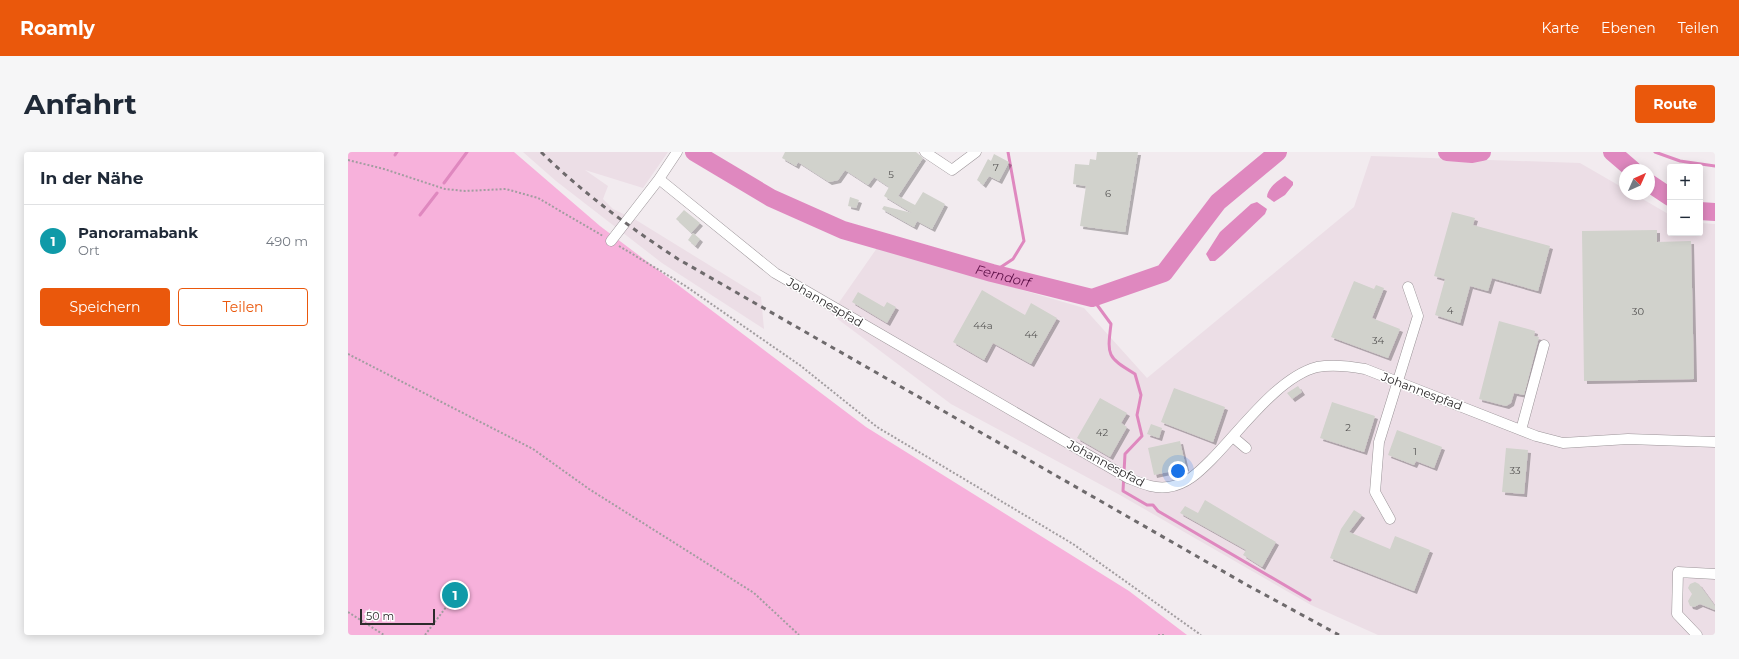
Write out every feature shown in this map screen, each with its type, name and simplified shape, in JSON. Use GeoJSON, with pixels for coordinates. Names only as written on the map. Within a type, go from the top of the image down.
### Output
{"type":"FeatureCollection","features":[{"type":"Feature","properties":{"kind":"street"},"geometry":{"type":"LineString","coordinates":[[925,152],[952,170],[976,152]]}},
{"type":"Feature","properties":{"kind":"street"},"geometry":{"type":"LineString","coordinates":[[611,241],[659,179],[675,155]]}},
{"type":"Feature","properties":{"kind":"street","name":"Johannespfad"},"geometry":{"type":"LineString","coordinates":[[659,179],[775,273],[1117,472],[1149,486],[1169,487],[1192,478],[1276,391],[1296,376],[1317,367],[1343,365],[1365,369],[1399,381],[1521,430],[1563,443],[1588,443],[1628,439],[1715,442]]}},
{"type":"Feature","properties":{"kind":"street"},"geometry":{"type":"LineString","coordinates":[[1390,519],[1375,492],[1379,442],[1418,316],[1408,286]]}},
{"type":"Feature","properties":{"kind":"street"},"geometry":{"type":"LineString","coordinates":[[1521,430],[1544,345]]}},
{"type":"Feature","properties":{"kind":"street"},"geometry":{"type":"LineString","coordinates":[[1233,437],[1246,448]]}},
{"type":"Feature","properties":{"kind":"street"},"geometry":{"type":"LineString","coordinates":[[1698,635],[1677,614],[1678,572],[1715,574]]}},
{"type":"Feature","properties":{"kind":"path"},"geometry":{"type":"LineString","coordinates":[[348,160],[384,169],[445,188],[465,191],[506,189],[538,198],[684,285],[801,366],[877,427],[1073,544],[1201,635]]}},
{"type":"Feature","properties":{"kind":"path"},"geometry":{"type":"LineString","coordinates":[[348,354],[533,449],[589,489],[754,594],[799,635]]}},
{"type":"Feature","properties":{"kind":"path"},"geometry":{"type":"LineString","coordinates":[[425,635],[453,598]]}},
{"type":"Feature","properties":{"kind":"path"},"geometry":{"type":"LineString","coordinates":[[348,612],[384,635]]}},
{"type":"Feature","properties":{"kind":"path"},"geometry":{"type":"LineString","coordinates":[[1158,635],[1165,635]]}},
{"type":"Feature","properties":{"kind":"shaded area"},"geometry":{"type":"Polygon","coordinates":[[[348,152],[514,152],[600,226],[866,427],[1129,591],[1187,635],[348,635],[348,152]]]}},
{"type":"Feature","properties":{"kind":"shaded area"},"geometry":{"type":"Polygon","coordinates":[[[523,152],[668,152],[643,188],[585,170],[608,186],[603,199],[613,209],[636,220],[761,297],[764,329],[662,263],[556,181],[523,152]]]}},
{"type":"Feature","properties":{"kind":"shaded area"},"geometry":{"type":"Polygon","coordinates":[[[1371,156],[1580,163],[1619,186],[1619,200],[1644,200],[1667,213],[1667,236],[1703,236],[1703,223],[1715,224],[1715,635],[1378,635],[1311,605],[1120,495],[951,404],[831,314],[877,248],[1084,308],[1147,378],[1354,207],[1371,156]]]}},
{"type":"Feature","properties":{"kind":"shaded area"},"geometry":{"type":"Polygon","coordinates":[[[1285,176],[1293,182],[1293,185],[1285,195],[1274,202],[1267,197],[1267,194],[1273,185],[1285,176]]]}},
{"type":"Feature","properties":{"kind":"shaded area"},"geometry":{"type":"Polygon","coordinates":[[[1257,202],[1267,209],[1265,214],[1215,261],[1210,261],[1206,254],[1220,232],[1251,204],[1257,202]]]}},
{"type":"Feature","properties":{"kind":"building"},"geometry":{"type":"Polygon","coordinates":[[[785,152],[916,152],[923,158],[898,196],[915,205],[923,192],[945,204],[932,229],[917,221],[914,227],[882,209],[884,206],[912,213],[884,196],[889,187],[874,177],[868,185],[845,170],[838,180],[829,182],[798,162],[796,166],[782,158],[785,152]]]}},
{"type":"Feature","properties":{"kind":"building"},"geometry":{"type":"Polygon","coordinates":[[[1097,152],[1138,152],[1125,232],[1080,226],[1086,186],[1073,184],[1075,164],[1089,165],[1090,159],[1096,160],[1097,152]]]}},
{"type":"Feature","properties":{"kind":"building"},"geometry":{"type":"Polygon","coordinates":[[[994,154],[1009,162],[999,181],[989,176],[983,185],[977,180],[988,159],[991,161],[994,154]]]}},
{"type":"Feature","properties":{"kind":"building"},"geometry":{"type":"Polygon","coordinates":[[[850,197],[859,200],[856,208],[848,206],[850,197]]]}},
{"type":"Feature","properties":{"kind":"building"},"geometry":{"type":"Polygon","coordinates":[[[684,210],[700,223],[691,233],[676,219],[684,210]]]}},
{"type":"Feature","properties":{"kind":"building"},"geometry":{"type":"Polygon","coordinates":[[[1452,212],[1475,218],[1473,225],[1550,246],[1538,291],[1492,278],[1488,291],[1470,286],[1460,323],[1435,315],[1445,279],[1434,276],[1452,212]]]}},
{"type":"Feature","properties":{"kind":"building"},"geometry":{"type":"Polygon","coordinates":[[[1657,230],[1657,242],[1691,241],[1694,379],[1584,381],[1582,231],[1657,230]]]}},
{"type":"Feature","properties":{"kind":"building"},"geometry":{"type":"Polygon","coordinates":[[[693,233],[700,239],[695,246],[688,240],[693,233]]]}},
{"type":"Feature","properties":{"kind":"building"},"geometry":{"type":"Polygon","coordinates":[[[1354,281],[1374,289],[1376,285],[1384,288],[1372,318],[1400,329],[1388,358],[1331,337],[1354,281]]]}},
{"type":"Feature","properties":{"kind":"building"},"geometry":{"type":"Polygon","coordinates":[[[982,290],[1025,315],[1031,303],[1057,318],[1031,364],[993,343],[984,360],[953,342],[982,290]]]}},
{"type":"Feature","properties":{"kind":"building"},"geometry":{"type":"Polygon","coordinates":[[[858,292],[884,307],[887,302],[896,307],[887,323],[852,302],[858,292]]]}},
{"type":"Feature","properties":{"kind":"building"},"geometry":{"type":"Polygon","coordinates":[[[1499,321],[1535,331],[1534,336],[1539,337],[1524,395],[1514,393],[1511,403],[1506,406],[1479,399],[1499,321]]]}},
{"type":"Feature","properties":{"kind":"building"},"geometry":{"type":"Polygon","coordinates":[[[1298,386],[1302,392],[1292,399],[1287,393],[1298,386]]]}},
{"type":"Feature","properties":{"kind":"building"},"geometry":{"type":"Polygon","coordinates":[[[1174,388],[1225,407],[1213,442],[1161,422],[1174,388]]]}},
{"type":"Feature","properties":{"kind":"building"},"geometry":{"type":"Polygon","coordinates":[[[1100,398],[1127,413],[1121,423],[1127,427],[1110,457],[1077,438],[1100,398]]]}},
{"type":"Feature","properties":{"kind":"building"},"geometry":{"type":"Polygon","coordinates":[[[1332,402],[1375,416],[1364,452],[1320,438],[1332,402]]]}},
{"type":"Feature","properties":{"kind":"building"},"geometry":{"type":"Polygon","coordinates":[[[1151,424],[1162,428],[1159,438],[1147,434],[1151,424]]]}},
{"type":"Feature","properties":{"kind":"building"},"geometry":{"type":"Polygon","coordinates":[[[1397,430],[1442,447],[1434,468],[1416,461],[1414,465],[1388,455],[1397,430]]]}},
{"type":"Feature","properties":{"kind":"building"},"geometry":{"type":"Polygon","coordinates":[[[1180,441],[1186,468],[1154,475],[1148,448],[1180,441]]]}},
{"type":"Feature","properties":{"kind":"building"},"geometry":{"type":"Polygon","coordinates":[[[1506,448],[1528,450],[1524,494],[1502,492],[1506,448]]]}},
{"type":"Feature","properties":{"kind":"building"},"geometry":{"type":"Polygon","coordinates":[[[1205,500],[1276,542],[1262,567],[1243,555],[1246,550],[1180,513],[1185,506],[1198,513],[1205,500]]]}},
{"type":"Feature","properties":{"kind":"building"},"geometry":{"type":"Polygon","coordinates":[[[1354,510],[1362,515],[1349,532],[1390,549],[1395,536],[1430,550],[1414,591],[1330,558],[1341,529],[1354,510]]]}},
{"type":"Feature","properties":{"kind":"building"},"geometry":{"type":"Polygon","coordinates":[[[1695,582],[1699,584],[1715,606],[1715,610],[1700,604],[1694,607],[1690,606],[1688,601],[1692,594],[1688,588],[1690,584],[1695,582]]]}},
{"type":"Feature","properties":{"kind":"waterway"},"geometry":{"type":"LineString","coordinates":[[444,183],[467,152]]}},
{"type":"Feature","properties":{"kind":"waterway","name":"Ferndorf"},"geometry":{"type":"LineString","coordinates":[[694,152],[771,198],[843,230],[992,273],[1092,298],[1164,273],[1218,202],[1278,152]]}},
{"type":"Feature","properties":{"kind":"waterway"},"geometry":{"type":"LineString","coordinates":[[992,273],[1013,259],[1024,241],[1008,152]]}},
{"type":"Feature","properties":{"kind":"waterway","name":"Ferndorf"},"geometry":{"type":"LineString","coordinates":[[1447,152],[1472,154],[1482,152]]}},
{"type":"Feature","properties":{"kind":"waterway","name":"Ferndorf"},"geometry":{"type":"LineString","coordinates":[[1612,152],[1626,164]]}},
{"type":"Feature","properties":{"kind":"waterway"},"geometry":{"type":"LineString","coordinates":[[1655,152],[1680,161],[1715,166]]}},
{"type":"Feature","properties":{"kind":"waterway","name":"Ferndorf"},"geometry":{"type":"LineString","coordinates":[[1655,187],[1667,195]]}},
{"type":"Feature","properties":{"kind":"waterway"},"geometry":{"type":"LineString","coordinates":[[420,215],[437,193]]}},
{"type":"Feature","properties":{"kind":"waterway","name":"Ferndorf"},"geometry":{"type":"LineString","coordinates":[[1703,211],[1715,212]]}},
{"type":"Feature","properties":{"kind":"waterway"},"geometry":{"type":"LineString","coordinates":[[1092,298],[1111,324],[1109,343],[1111,355],[1119,364],[1135,374],[1141,395],[1137,415],[1142,436],[1125,454],[1123,491],[1147,505],[1153,505],[1158,511],[1310,600]]}},
{"type":"Feature","properties":{"kind":"railway"},"geometry":{"type":"LineString","coordinates":[[541,152],[573,182],[607,209],[678,259],[1247,585],[1339,635]]}},
{"type":"Feature","properties":{"kind":"place","name":"Panoramabank"},"geometry":{"type":"Point","coordinates":[455,595]}}]}
